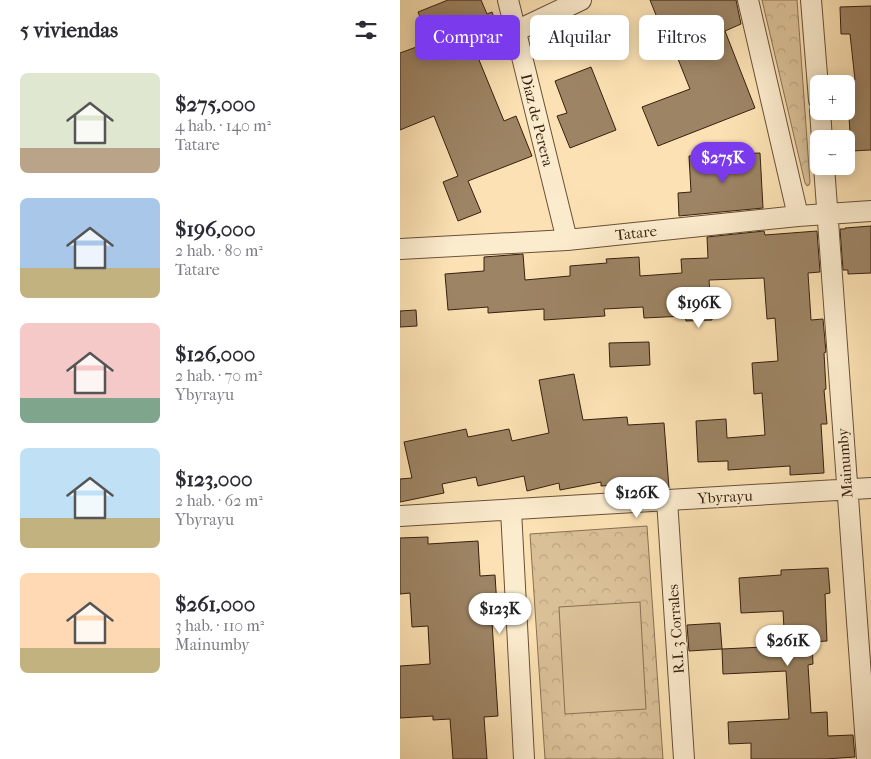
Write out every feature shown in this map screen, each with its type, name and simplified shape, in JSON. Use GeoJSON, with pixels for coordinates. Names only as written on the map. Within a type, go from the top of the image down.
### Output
{"type":"FeatureCollection","features":[{"type":"Feature","properties":{"kind":"street","name":"Diaz de Perera"},"geometry":{"type":"LineString","coordinates":[[508,0],[512,15]]}},
{"type":"Feature","properties":{"kind":"street"},"geometry":{"type":"LineString","coordinates":[[520,29],[581,0]]}},
{"type":"Feature","properties":{"kind":"street"},"geometry":{"type":"LineString","coordinates":[[748,0],[798,216]]}},
{"type":"Feature","properties":{"kind":"street"},"geometry":{"type":"LineString","coordinates":[[811,0],[817,75]]}},
{"type":"Feature","properties":{"kind":"street","name":"Diaz de Perera"},"geometry":{"type":"LineString","coordinates":[[520,47],[567,240]]}},
{"type":"Feature","properties":{"kind":"street","name":"Mainumby"},"geometry":{"type":"LineString","coordinates":[[825,175],[847,490],[867,711],[867,759]]}},
{"type":"Feature","properties":{"kind":"street","name":"Tatare"},"geometry":{"type":"LineString","coordinates":[[400,249],[567,240],[798,216],[871,211]]}},
{"type":"Feature","properties":{"kind":"street","name":"Ybyrayu"},"geometry":{"type":"LineString","coordinates":[[400,516],[871,488]]}},
{"type":"Feature","properties":{"kind":"street","name":"R.I. 3 Corrales"},"geometry":{"type":"LineString","coordinates":[[667,500],[684,759]]}},
{"type":"Feature","properties":{"kind":"street"},"geometry":{"type":"LineString","coordinates":[[510,510],[524,759]]}},
{"type":"Feature","properties":{"kind":"green space"},"geometry":{"type":"Polygon","coordinates":[[[762,0],[797,0],[810,182],[807,186],[805,183],[762,0]]]}},
{"type":"Feature","properties":{"kind":"green space"},"geometry":{"type":"Polygon","coordinates":[[[647,526],[663,759],[545,759],[530,534],[647,526]]]}},
{"type":"Feature","properties":{"kind":"green space"},"geometry":{"type":"Polygon","coordinates":[[[640,602],[646,709],[565,714],[559,607],[640,602]]]}},
{"type":"Feature","properties":{"kind":"building"},"geometry":{"type":"Polygon","coordinates":[[[448,0],[481,0],[487,14],[492,12],[493,15],[419,15],[418,12],[448,0]]]}},
{"type":"Feature","properties":{"kind":"building"},"geometry":{"type":"Polygon","coordinates":[[[650,0],[736,0],[741,24],[725,31],[755,108],[658,146],[642,107],[690,89],[678,60],[724,60],[724,15],[656,15],[650,0]]]}},
{"type":"Feature","properties":{"kind":"building"},"geometry":{"type":"Polygon","coordinates":[[[871,6],[871,150],[855,151],[855,130],[850,130],[849,120],[855,120],[855,75],[850,34],[841,34],[840,7],[871,6]]]}},
{"type":"Feature","properties":{"kind":"building"},"geometry":{"type":"Polygon","coordinates":[[[415,48],[415,60],[479,60],[504,121],[516,116],[532,156],[468,181],[481,212],[458,221],[443,182],[458,176],[434,116],[400,130],[400,53],[415,48]]]}},
{"type":"Feature","properties":{"kind":"building"},"geometry":{"type":"Polygon","coordinates":[[[591,67],[616,130],[570,148],[557,116],[567,113],[555,81],[591,67]]]}},
{"type":"Feature","properties":{"kind":"building"},"geometry":{"type":"Polygon","coordinates":[[[760,153],[763,208],[679,216],[678,193],[691,192],[689,156],[760,153]]]}},
{"type":"Feature","properties":{"kind":"building"},"geometry":{"type":"Polygon","coordinates":[[[871,226],[871,273],[848,274],[848,270],[843,270],[840,229],[871,226]]]}},
{"type":"Feature","properties":{"kind":"building"},"geometry":{"type":"Polygon","coordinates":[[[764,231],[765,235],[817,231],[820,272],[808,273],[811,320],[823,319],[826,352],[824,353],[826,389],[824,390],[827,424],[821,424],[824,473],[790,475],[790,466],[728,470],[728,461],[698,462],[696,421],[726,419],[727,438],[765,435],[762,393],[754,394],[752,363],[778,361],[775,318],[767,319],[764,278],[709,280],[712,320],[686,321],[685,316],[644,318],[643,307],[604,309],[605,316],[544,320],[544,309],[488,313],[488,307],[448,310],[445,274],[484,271],[484,257],[523,254],[525,280],[570,276],[570,266],[607,263],[606,259],[639,257],[640,276],[682,273],[681,259],[708,258],[707,237],[764,231]]]}},
{"type":"Feature","properties":{"kind":"building"},"geometry":{"type":"Polygon","coordinates":[[[416,310],[417,326],[400,327],[400,311],[416,310]]]}},
{"type":"Feature","properties":{"kind":"building"},"geometry":{"type":"Polygon","coordinates":[[[649,342],[650,365],[610,367],[609,343],[649,342]]]}},
{"type":"Feature","properties":{"kind":"building"},"geometry":{"type":"Polygon","coordinates":[[[574,374],[583,420],[627,417],[628,425],[664,423],[669,488],[633,490],[632,484],[601,486],[601,482],[560,490],[559,483],[527,491],[524,476],[478,486],[476,477],[442,484],[444,493],[400,502],[400,479],[412,478],[404,442],[466,429],[468,437],[509,429],[512,441],[549,433],[539,380],[574,374]]]}},
{"type":"Feature","properties":{"kind":"building"},"geometry":{"type":"Polygon","coordinates":[[[428,537],[428,544],[478,541],[480,576],[495,575],[498,622],[492,622],[498,716],[484,717],[487,759],[453,759],[450,719],[433,720],[433,716],[400,718],[400,666],[430,664],[428,626],[412,627],[410,593],[400,594],[400,538],[428,537]]]}},
{"type":"Feature","properties":{"kind":"building"},"geometry":{"type":"Polygon","coordinates":[[[828,568],[830,593],[825,594],[827,641],[812,642],[813,664],[808,665],[811,713],[827,712],[828,736],[853,735],[855,757],[751,759],[751,743],[729,744],[728,722],[789,719],[786,671],[723,674],[722,649],[785,646],[783,611],[741,613],[739,578],[781,575],[781,570],[828,568]]]}},
{"type":"Feature","properties":{"kind":"building"},"geometry":{"type":"Polygon","coordinates":[[[720,623],[722,649],[689,651],[687,625],[720,623]]]}}]}
